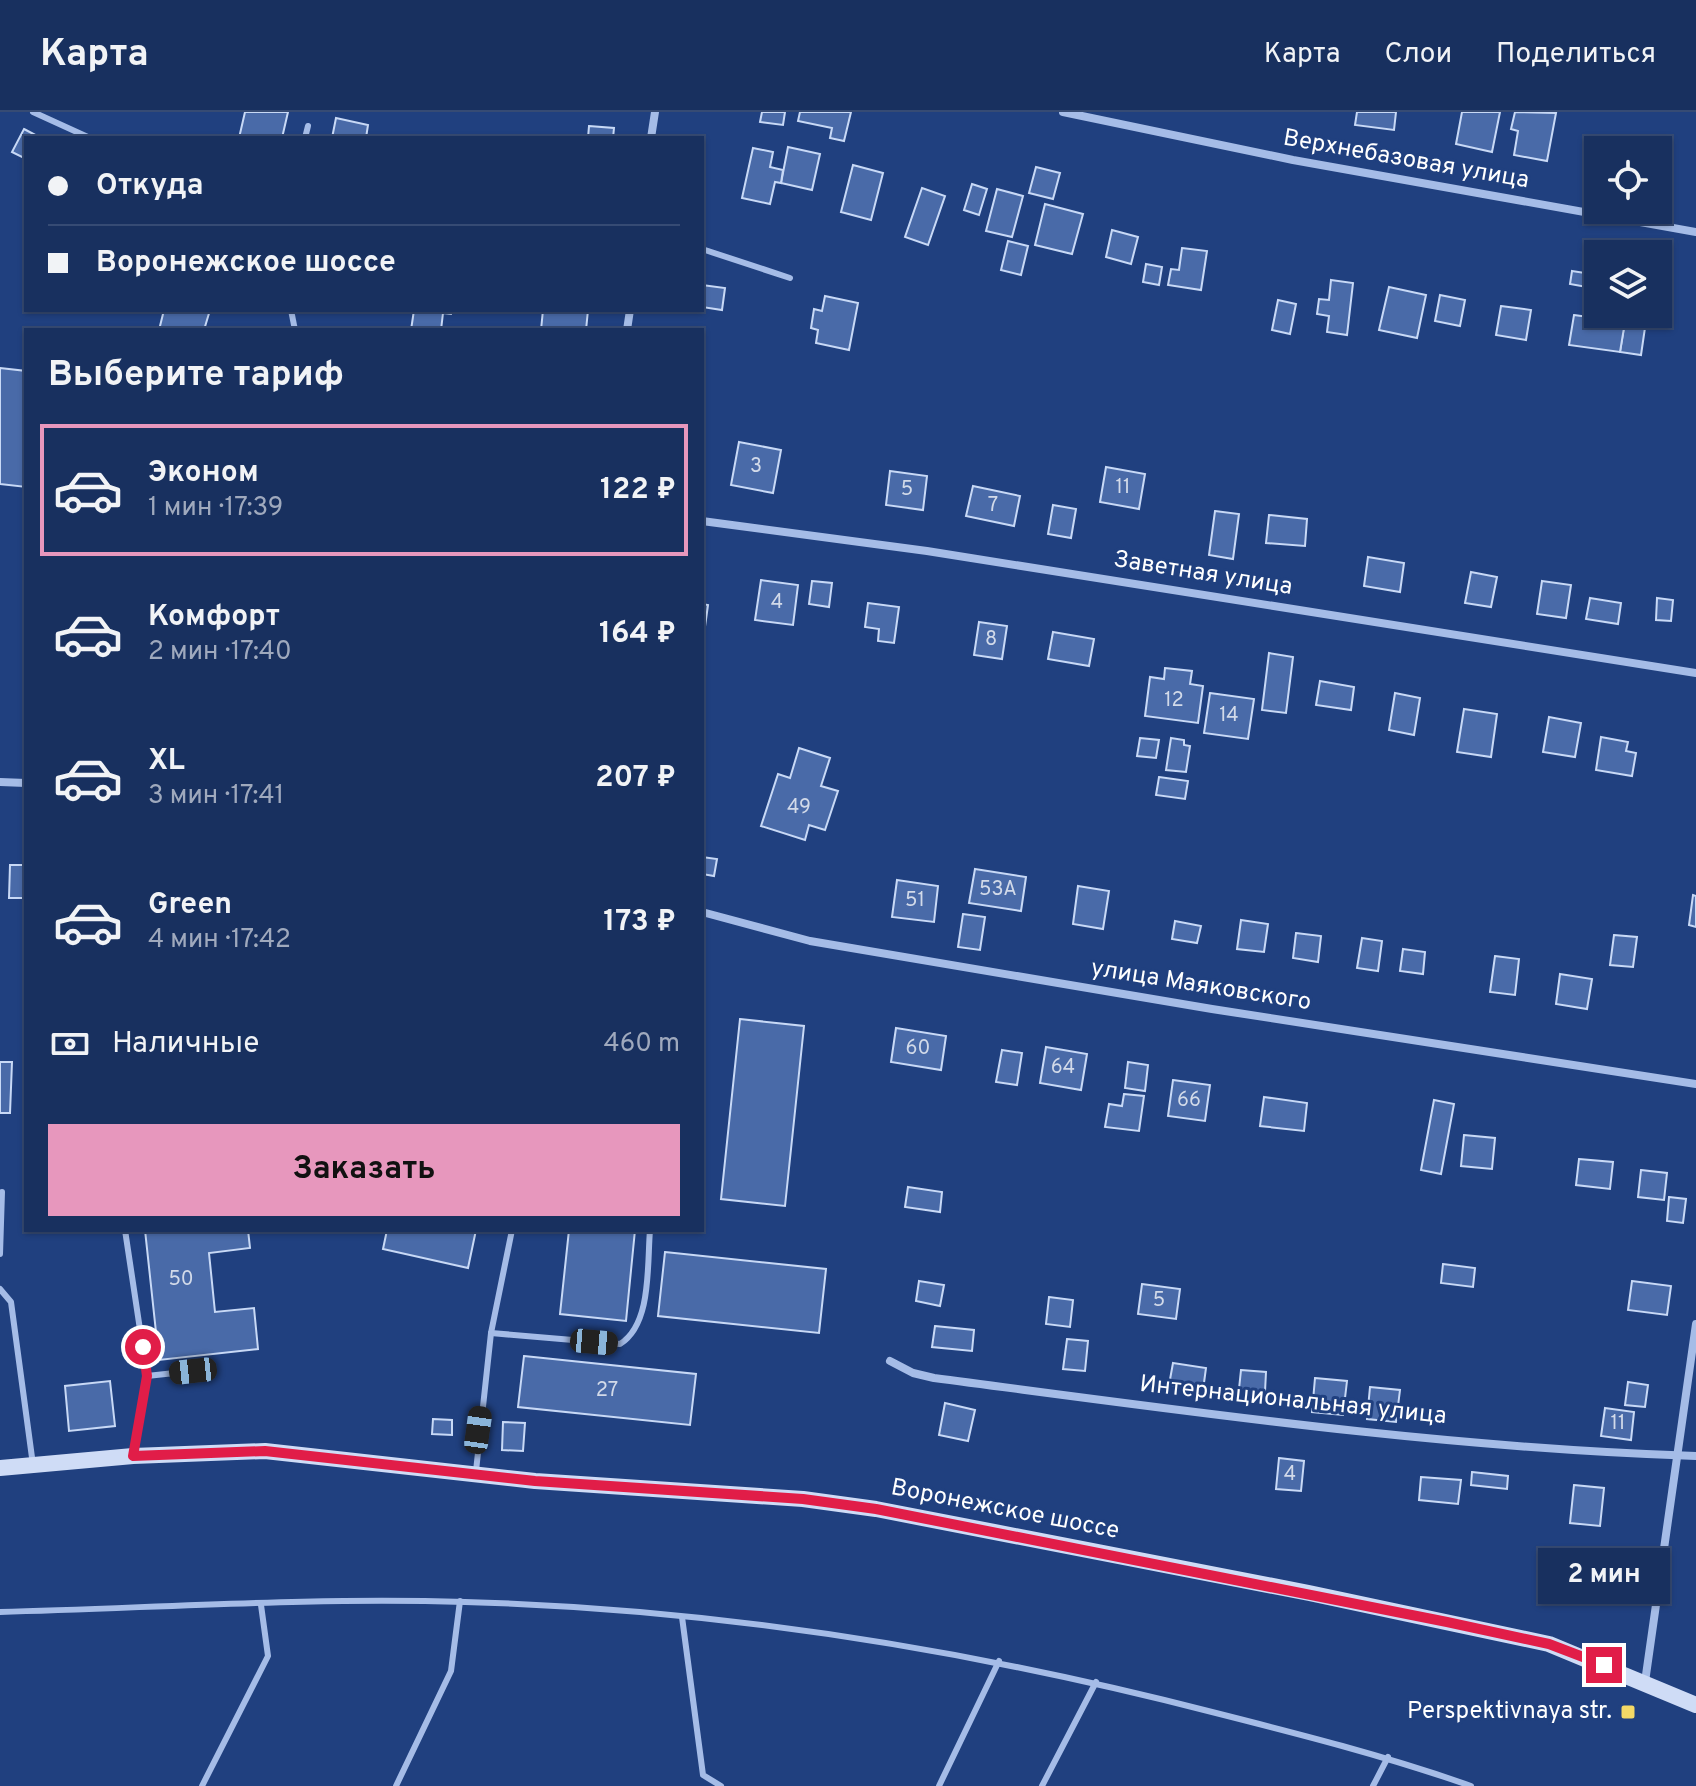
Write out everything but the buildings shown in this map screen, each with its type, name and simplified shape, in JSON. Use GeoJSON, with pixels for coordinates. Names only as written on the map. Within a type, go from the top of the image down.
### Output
{"type":"FeatureCollection","features":[{"type":"Feature","properties":{"kind":"main road","name":"Воронежское шоссе"},"geometry":{"type":"LineString","coordinates":[[0,1468],[133,1456],[265,1451],[475,1475],[803,1499],[876,1509],[1309,1593],[1549,1644],[1696,1705]]}},
{"type":"Feature","properties":{"kind":"street"},"geometry":{"type":"LineString","coordinates":[[651,136],[655,112]]}},
{"type":"Feature","properties":{"kind":"street","name":"Верхнебазовая улица"},"geometry":{"type":"LineString","coordinates":[[1063,112],[1293,160],[1696,232]]}},
{"type":"Feature","properties":{"kind":"street","name":"Заветная улица"},"geometry":{"type":"LineString","coordinates":[[704,521],[927,551],[1696,673]]}},
{"type":"Feature","properties":{"kind":"street"},"geometry":{"type":"LineString","coordinates":[[0,782],[24,783]]}},
{"type":"Feature","properties":{"kind":"street","name":"улица Маяковского"},"geometry":{"type":"LineString","coordinates":[[704,913],[810,941],[1228,1011],[1696,1084]]}},
{"type":"Feature","properties":{"kind":"street"},"geometry":{"type":"LineString","coordinates":[[1645,1682],[1696,1324]]}},
{"type":"Feature","properties":{"kind":"street","name":"Интернациональная улица"},"geometry":{"type":"LineString","coordinates":[[890,1361],[913,1373],[934,1378],[1280,1423],[1619,1454],[1696,1456]]}},
{"type":"Feature","properties":{"kind":"lane"},"geometry":{"type":"LineString","coordinates":[[33,112],[86,136]]}},
{"type":"Feature","properties":{"kind":"lane"},"geometry":{"type":"LineString","coordinates":[[306,136],[308,126]]}},
{"type":"Feature","properties":{"kind":"lane"},"geometry":{"type":"LineString","coordinates":[[704,250],[790,278]]}},
{"type":"Feature","properties":{"kind":"lane"},"geometry":{"type":"LineString","coordinates":[[0,1254],[2,1192]]}},
{"type":"Feature","properties":{"kind":"lane"},"geometry":{"type":"LineString","coordinates":[[125,1232],[147,1376],[133,1456]]}},
{"type":"Feature","properties":{"kind":"lane"},"geometry":{"type":"LineString","coordinates":[[475,1475],[491,1333],[512,1232]]}},
{"type":"Feature","properties":{"kind":"lane"},"geometry":{"type":"LineString","coordinates":[[491,1333],[620,1344],[633,1337],[641,1317],[650,1232]]}},
{"type":"Feature","properties":{"kind":"lane"},"geometry":{"type":"LineString","coordinates":[[0,1289],[11,1302],[33,1465]]}},
{"type":"Feature","properties":{"kind":"lane"},"geometry":{"type":"LineString","coordinates":[[147,1376],[193,1371]]}},
{"type":"Feature","properties":{"kind":"lane"},"geometry":{"type":"LineString","coordinates":[[396,1786],[451,1671],[460,1601]]}},
{"type":"Feature","properties":{"kind":"lane"},"geometry":{"type":"LineString","coordinates":[[0,1612],[460,1601],[682,1617],[864,1637],[1096,1682],[1388,1757],[1471,1786]]}},
{"type":"Feature","properties":{"kind":"lane"},"geometry":{"type":"LineString","coordinates":[[202,1786],[268,1656],[261,1605]]}},
{"type":"Feature","properties":{"kind":"lane"},"geometry":{"type":"LineString","coordinates":[[682,1617],[703,1775],[721,1786]]}},
{"type":"Feature","properties":{"kind":"lane"},"geometry":{"type":"LineString","coordinates":[[939,1786],[999,1661]]}},
{"type":"Feature","properties":{"kind":"lane"},"geometry":{"type":"LineString","coordinates":[[1042,1786],[1096,1682]]}},
{"type":"Feature","properties":{"kind":"lane"},"geometry":{"type":"LineString","coordinates":[[1373,1786],[1388,1757]]}},
{"type":"Feature","properties":{"kind":"place","name":"Perspektivnaya str."},"geometry":{"type":"Point","coordinates":[1628,1712]}},
{"type":"Feature","properties":{"kind":"route"},"geometry":{"type":"LineString","coordinates":[[143,1347],[147,1376],[134,1432],[133,1456],[265,1451],[535,1481],[803,1499],[876,1509],[1447,1622],[1549,1644],[1604,1665]]}}]}
